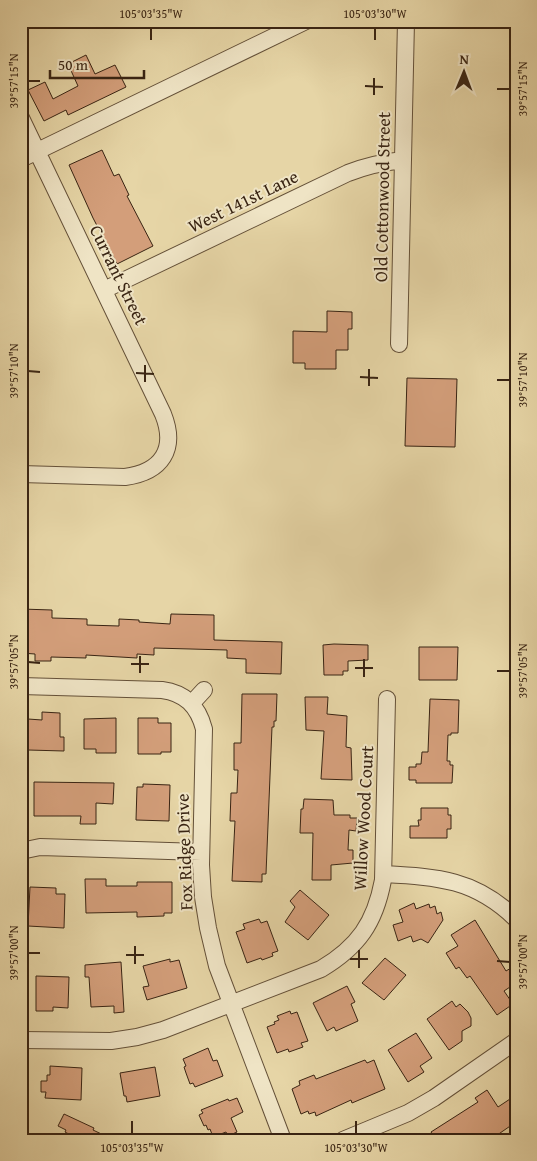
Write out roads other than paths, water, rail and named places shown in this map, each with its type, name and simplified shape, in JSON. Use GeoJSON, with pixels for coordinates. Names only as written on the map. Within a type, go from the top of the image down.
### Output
{"type":"FeatureCollection","features":[{"type":"Feature","properties":{"kind":"street"},"geometry":{"type":"LineString","coordinates":[[21,159],[306,21]]}},
{"type":"Feature","properties":{"kind":"street","name":"Old Cottonwood Street"},"geometry":{"type":"LineString","coordinates":[[399,344],[406,21]]}},
{"type":"Feature","properties":{"kind":"street","name":"Currant Street"},"geometry":{"type":"LineString","coordinates":[[21,118],[167,424],[169,433],[165,453],[158,463],[149,470],[137,475],[125,477],[21,474]]}},
{"type":"Feature","properties":{"kind":"street","name":"West 141st Lane"},"geometry":{"type":"LineString","coordinates":[[104,290],[348,173],[389,161],[403,160]]}},
{"type":"Feature","properties":{"kind":"street"},"geometry":{"type":"LineString","coordinates":[[21,686],[162,690],[171,691],[183,696],[192,703],[204,690]]}},
{"type":"Feature","properties":{"kind":"street","name":"Willow Wood Court"},"geometry":{"type":"LineString","coordinates":[[21,1040],[96,1042],[137,1037],[163,1030],[321,969],[338,959],[351,948],[364,933],[372,918],[379,899],[384,874],[387,699]]}},
{"type":"Feature","properties":{"kind":"street","name":"Fox Ridge Drive"},"geometry":{"type":"LineString","coordinates":[[192,703],[201,718],[204,729],[201,852],[203,897],[208,928],[217,966],[283,1140]]}},
{"type":"Feature","properties":{"kind":"street"},"geometry":{"type":"LineString","coordinates":[[21,851],[40,847],[201,852]]}},
{"type":"Feature","properties":{"kind":"street"},"geometry":{"type":"LineString","coordinates":[[384,874],[434,877],[454,881],[490,898],[516,918]]}},
{"type":"Feature","properties":{"kind":"street"},"geometry":{"type":"LineString","coordinates":[[343,1140],[408,1113],[428,1102],[516,1041]]}}]}
